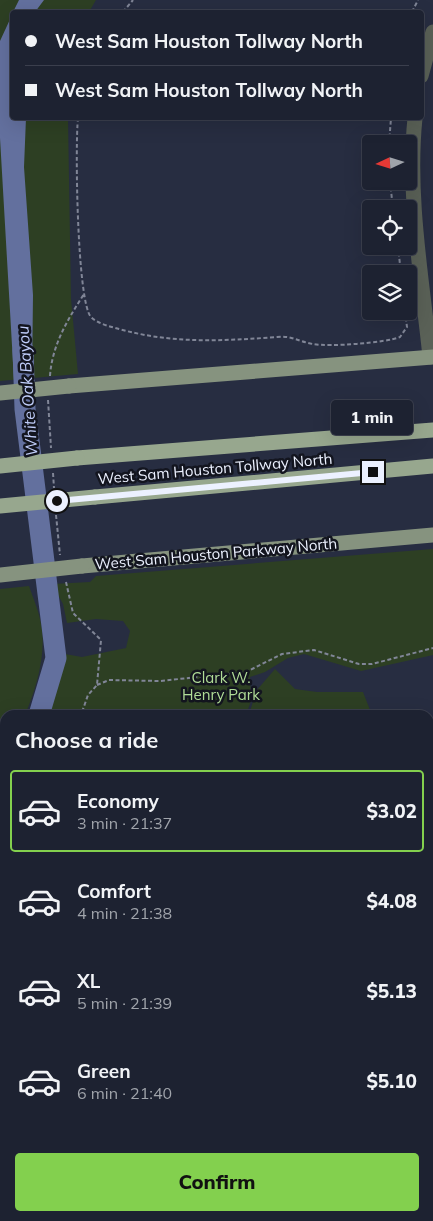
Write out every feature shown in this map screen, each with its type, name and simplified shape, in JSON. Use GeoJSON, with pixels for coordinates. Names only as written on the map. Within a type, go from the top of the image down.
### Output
{"type":"FeatureCollection","features":[{"type":"Feature","properties":{"kind":"highway","name":"West Sam Houston Tollway North"},"geometry":{"type":"LineString","coordinates":[[0,466],[76,458],[433,430]]}},
{"type":"Feature","properties":{"kind":"highway","name":"West Sam Houston Tollway North"},"geometry":{"type":"LineString","coordinates":[[0,506],[433,466]]}},
{"type":"Feature","properties":{"kind":"main road"},"geometry":{"type":"LineString","coordinates":[[0,393],[431,357]]}},
{"type":"Feature","properties":{"kind":"main road","name":"West Sam Houston Parkway North"},"geometry":{"type":"LineString","coordinates":[[0,575],[433,535]]}},
{"type":"Feature","properties":{"kind":"street"},"geometry":{"type":"LineString","coordinates":[[424,65],[433,32]]}},
{"type":"Feature","properties":{"kind":"street"},"geometry":{"type":"LineString","coordinates":[[415,120],[412,162],[429,311],[431,357]]}},
{"type":"Feature","properties":{"kind":"path"},"geometry":{"type":"LineString","coordinates":[[125,10],[133,0]]}},
{"type":"Feature","properties":{"kind":"path"},"geometry":{"type":"LineString","coordinates":[[78,120],[76,141],[83,285],[87,311],[96,321],[156,338],[250,340],[286,336],[309,343],[329,345],[400,337],[406,326],[406,320]]}},
{"type":"Feature","properties":{"kind":"path"},"geometry":{"type":"LineString","coordinates":[[390,135],[391,120]]}},
{"type":"Feature","properties":{"kind":"path"},"geometry":{"type":"LineString","coordinates":[[83,710],[88,695],[96,685],[109,680],[160,681],[246,672],[282,654],[314,650],[359,664],[372,664],[433,648]]}},
{"type":"Feature","properties":{"kind":"green space"},"geometry":{"type":"Polygon","coordinates":[[[0,0],[96,0],[90,10],[10,10],[10,120],[68,120],[71,299],[78,374],[0,381],[0,0]]]}},
{"type":"Feature","properties":{"kind":"green space","name":"Clark W. Henry Park"},"geometry":{"type":"Polygon","coordinates":[[[433,549],[433,655],[361,671],[304,654],[288,658],[265,672],[250,677],[251,701],[248,710],[47,710],[59,653],[82,657],[126,648],[130,631],[123,621],[96,619],[67,623],[63,604],[52,584],[90,582],[96,576],[433,549]]]}},
{"type":"Feature","properties":{"kind":"green space"},"geometry":{"type":"Polygon","coordinates":[[[29,586],[41,624],[43,647],[39,671],[27,710],[0,710],[0,589],[29,586]]]}},
{"type":"Feature","properties":{"kind":"green space"},"geometry":{"type":"Polygon","coordinates":[[[275,669],[295,689],[317,692],[363,692],[370,710],[250,710],[256,691],[275,669]]]}},
{"type":"Feature","properties":{"kind":"water"},"geometry":{"type":"Polygon","coordinates":[[[19,0],[44,0],[36,10],[14,10],[19,0]]]}},
{"type":"Feature","properties":{"kind":"water"},"geometry":{"type":"Polygon","coordinates":[[[10,19],[10,120],[26,120],[24,167],[33,295],[32,378],[14,380],[0,138],[0,41],[10,19]]]}},
{"type":"Feature","properties":{"kind":"waterway","name":"White Oak Bayou"},"geometry":{"type":"LineString","coordinates":[[23,350],[25,409],[56,658],[40,710]]}},
{"type":"Feature","properties":{"kind":"route"},"geometry":{"type":"LineString","coordinates":[[57,501],[373,472]]}}]}
